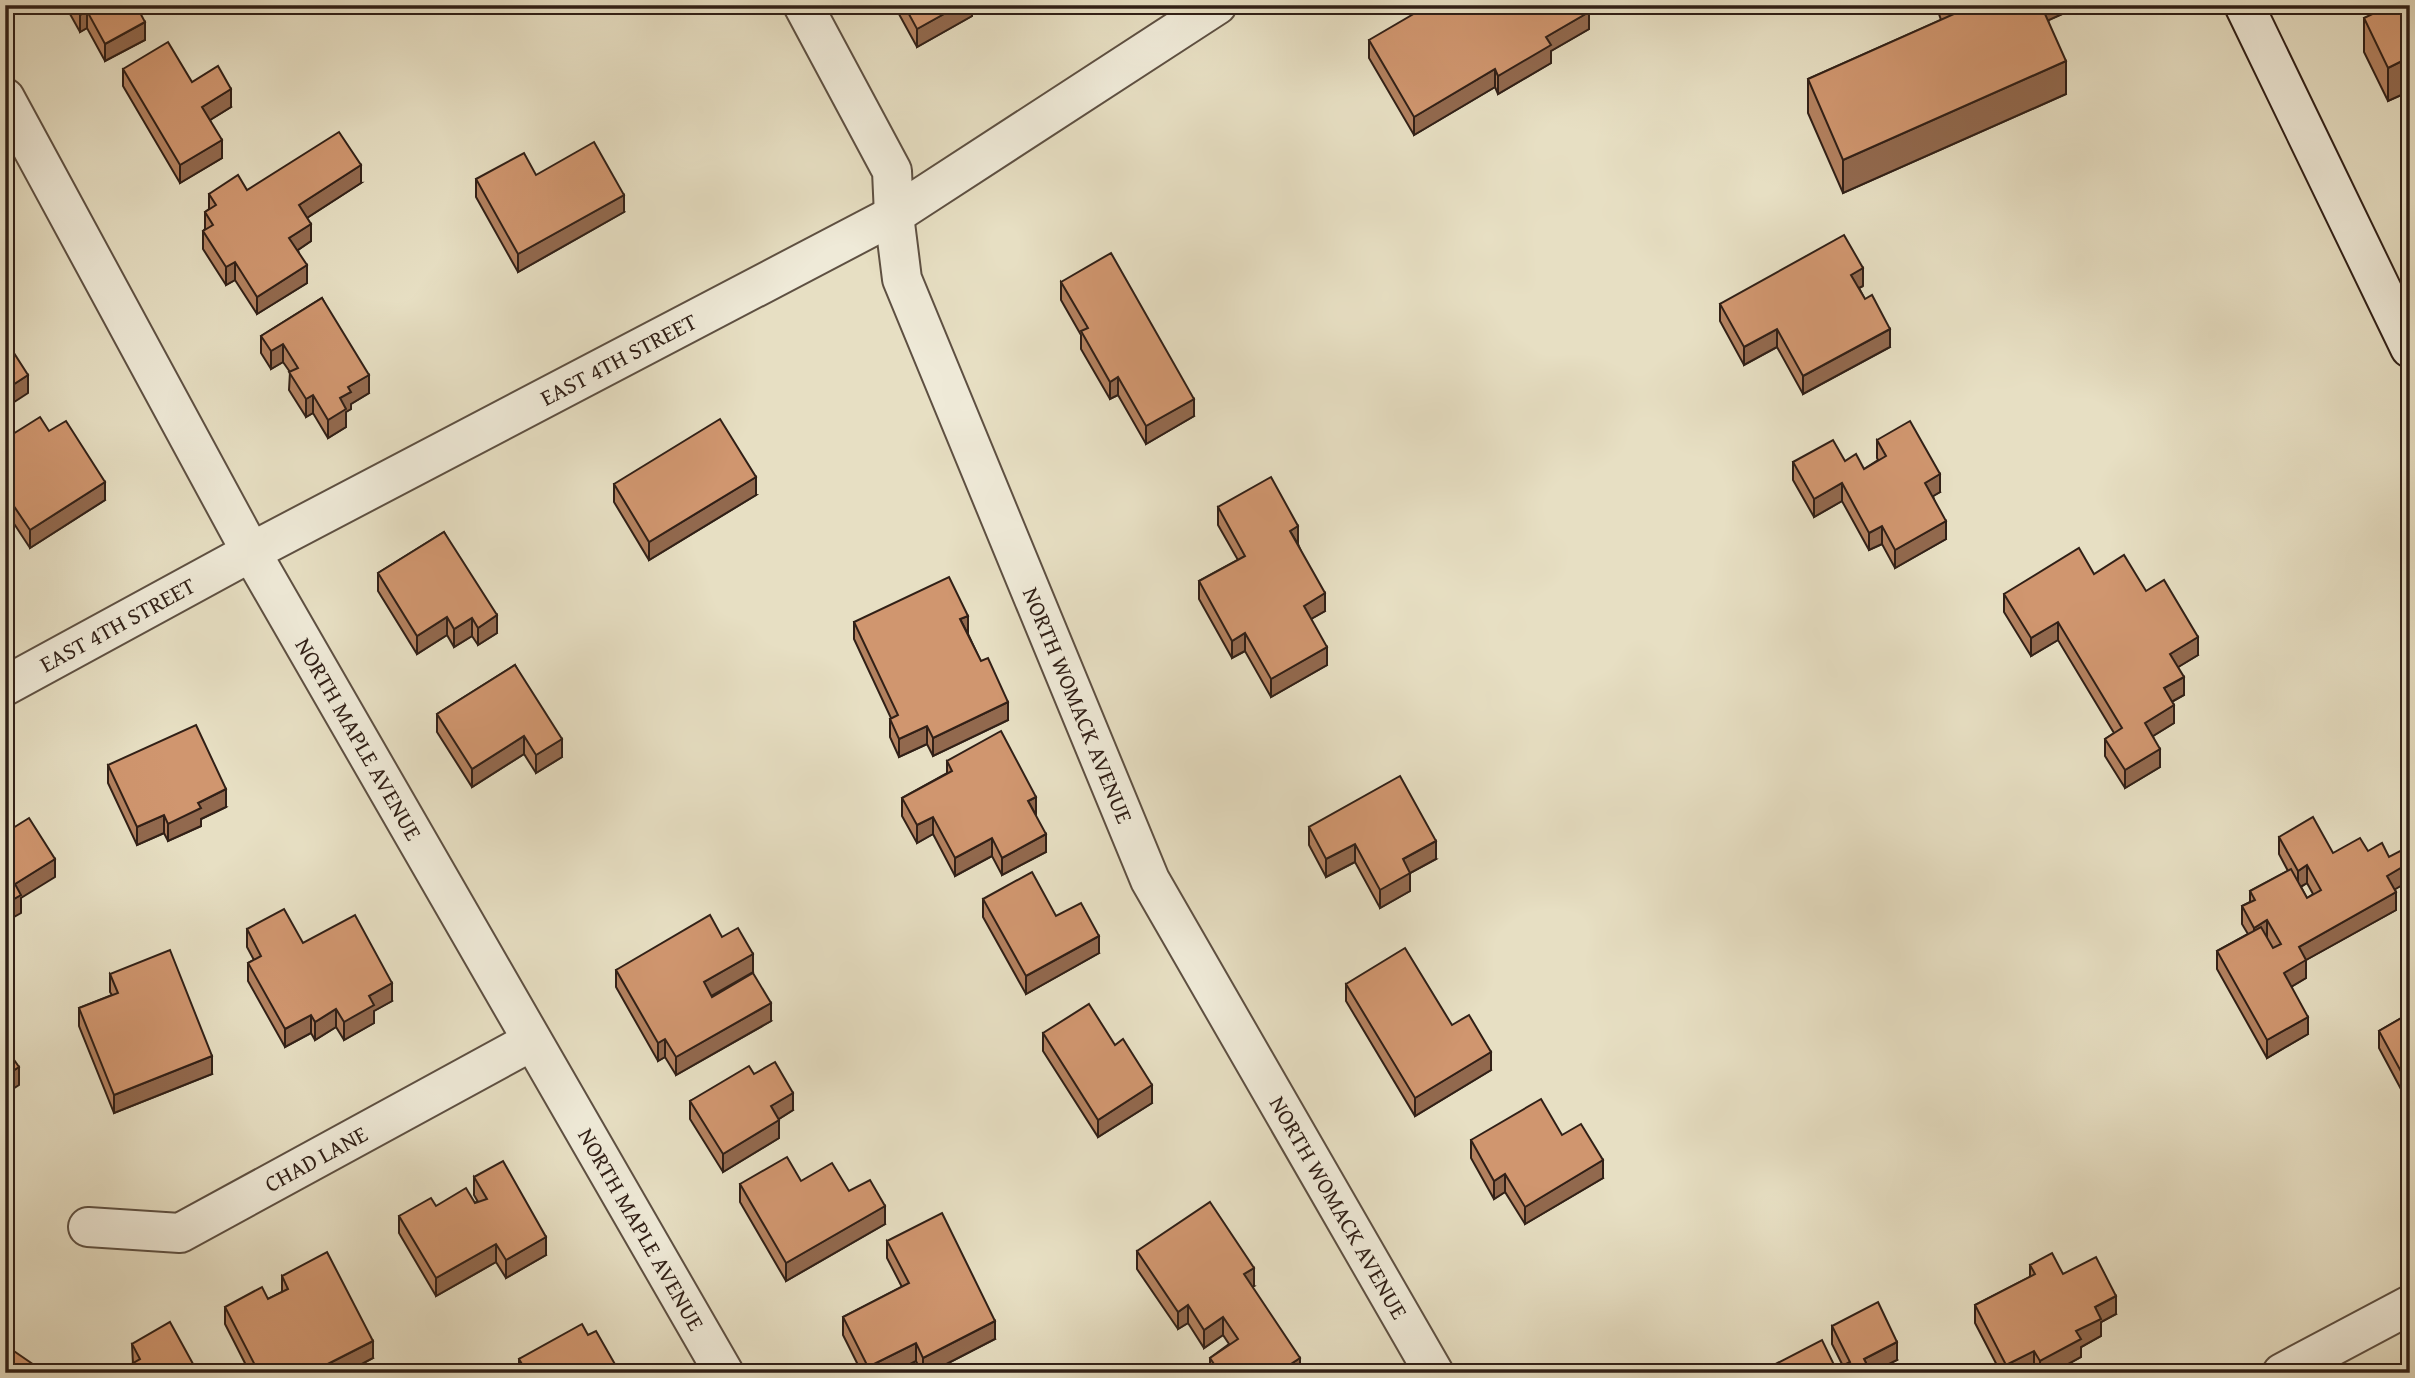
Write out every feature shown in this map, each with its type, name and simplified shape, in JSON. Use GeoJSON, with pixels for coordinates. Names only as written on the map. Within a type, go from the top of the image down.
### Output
{"type":"FeatureCollection","features":[{"type":"Feature","properties":{"kind":"street","name":"NORTH WOMACK AVENUE"},"geometry":{"type":"LineString","coordinates":[[803,5],[892,172],[902,279],[1150,880],[1434,1373]]}},
{"type":"Feature","properties":{"kind":"street","name":"EAST 4TH STREET"},"geometry":{"type":"LineString","coordinates":[[5,686],[251,552],[894,215],[1217,5]]}},
{"type":"Feature","properties":{"kind":"street"},"geometry":{"type":"LineString","coordinates":[[2244,5],[2410,348]]}},
{"type":"Feature","properties":{"kind":"street","name":"NORTH MAPLE AVENUE"},"geometry":{"type":"LineString","coordinates":[[5,98],[251,552],[724,1373]]}},
{"type":"Feature","properties":{"kind":"street","name":"CHAD LANE"},"geometry":{"type":"LineString","coordinates":[[88,1227],[180,1233],[532,1041]]}},
{"type":"Feature","properties":{"kind":"street"},"geometry":{"type":"LineString","coordinates":[[2282,1373],[2410,1305]]}},
{"type":"Feature","properties":{"kind":"building"},"geometry":{"type":"Polygon","coordinates":[[[75,5],[136,5],[145,22],[105,44],[87,11],[80,15],[75,5]]]}},
{"type":"Feature","properties":{"kind":"building"},"geometry":{"type":"Polygon","coordinates":[[[904,5],[960,5],[917,29],[904,5]]]}},
{"type":"Feature","properties":{"kind":"building"},"geometry":{"type":"Polygon","coordinates":[[[1429,5],[1585,5],[1589,12],[1546,37],[1551,45],[1498,76],[1495,69],[1414,117],[1369,40],[1429,5]]]}},
{"type":"Feature","properties":{"kind":"building"},"geometry":{"type":"Polygon","coordinates":[[[1950,5],[2041,5],[2066,61],[1843,160],[1808,79],[1954,14],[1950,5]]]}},
{"type":"Feature","properties":{"kind":"building"},"geometry":{"type":"Polygon","coordinates":[[[2391,5],[2410,5],[2410,57],[2388,68],[2364,18],[2391,5]]]}},
{"type":"Feature","properties":{"kind":"building"},"geometry":{"type":"Polygon","coordinates":[[[168,42],[192,82],[218,66],[231,89],[202,107],[222,140],[180,165],[123,69],[168,42]]]}},
{"type":"Feature","properties":{"kind":"building"},"geometry":{"type":"Polygon","coordinates":[[[339,132],[361,165],[299,205],[311,224],[289,238],[307,265],[257,297],[235,262],[226,267],[203,231],[213,225],[205,212],[216,205],[209,194],[238,175],[247,190],[339,132]]]}},
{"type":"Feature","properties":{"kind":"building"},"geometry":{"type":"Polygon","coordinates":[[[594,142],[624,195],[518,254],[476,179],[524,153],[536,175],[594,142]]]}},
{"type":"Feature","properties":{"kind":"building"},"geometry":{"type":"Polygon","coordinates":[[[1844,235],[1863,268],[1851,275],[1865,299],[1872,295],[1890,329],[1803,376],[1777,329],[1744,347],[1720,304],[1844,235]]]}},
{"type":"Feature","properties":{"kind":"building"},"geometry":{"type":"Polygon","coordinates":[[[1111,253],[1194,399],[1146,426],[1118,377],[1110,382],[1081,331],[1088,328],[1061,282],[1111,253]]]}},
{"type":"Feature","properties":{"kind":"building"},"geometry":{"type":"Polygon","coordinates":[[[322,298],[369,375],[348,387],[351,392],[340,398],[346,409],[328,420],[313,395],[306,399],[289,372],[298,368],[283,344],[271,351],[261,336],[322,298]]]}},
{"type":"Feature","properties":{"kind":"building"},"geometry":{"type":"Polygon","coordinates":[[[5,339],[28,375],[5,390],[5,339]]]}},
{"type":"Feature","properties":{"kind":"building"},"geometry":{"type":"Polygon","coordinates":[[[40,417],[49,431],[66,421],[105,482],[30,530],[5,493],[5,475],[11,471],[5,462],[5,439],[40,417]]]}},
{"type":"Feature","properties":{"kind":"building"},"geometry":{"type":"Polygon","coordinates":[[[720,419],[756,477],[649,542],[614,484],[720,419]]]}},
{"type":"Feature","properties":{"kind":"building"},"geometry":{"type":"Polygon","coordinates":[[[1910,421],[1940,474],[1925,483],[1946,521],[1895,550],[1882,526],[1869,533],[1842,483],[1814,499],[1793,462],[1833,440],[1845,461],[1856,454],[1864,469],[1886,456],[1877,440],[1910,421]]]}},
{"type":"Feature","properties":{"kind":"building"},"geometry":{"type":"Polygon","coordinates":[[[1271,477],[1298,526],[1290,531],[1325,593],[1304,606],[1327,647],[1271,679],[1245,633],[1232,641],[1199,581],[1245,556],[1218,507],[1271,477]]]}},
{"type":"Feature","properties":{"kind":"building"},"geometry":{"type":"Polygon","coordinates":[[[444,532],[497,615],[478,628],[472,618],[454,629],[447,617],[417,636],[378,573],[444,532]]]}},
{"type":"Feature","properties":{"kind":"building"},"geometry":{"type":"Polygon","coordinates":[[[2079,548],[2094,574],[2124,555],[2146,591],[2164,580],[2198,637],[2170,654],[2184,677],[2164,688],[2174,705],[2145,723],[2160,749],[2125,770],[2105,739],[2122,728],[2058,622],[2031,638],[2004,594],[2079,548]]]}},
{"type":"Feature","properties":{"kind":"building"},"geometry":{"type":"Polygon","coordinates":[[[949,577],[968,616],[960,619],[981,661],[988,658],[1008,702],[933,738],[927,726],[899,739],[890,719],[898,715],[854,622],[949,577]]]}},
{"type":"Feature","properties":{"kind":"building"},"geometry":{"type":"Polygon","coordinates":[[[515,665],[562,739],[536,755],[524,736],[472,769],[437,714],[515,665]]]}},
{"type":"Feature","properties":{"kind":"building"},"geometry":{"type":"Polygon","coordinates":[[[196,725],[226,789],[198,803],[201,808],[168,824],[164,815],[137,827],[108,765],[196,725]]]}},
{"type":"Feature","properties":{"kind":"building"},"geometry":{"type":"Polygon","coordinates":[[[1001,731],[1036,797],[1028,801],[1046,834],[1002,858],[992,838],[955,858],[933,817],[917,825],[902,798],[952,771],[947,761],[1001,731]]]}},
{"type":"Feature","properties":{"kind":"building"},"geometry":{"type":"Polygon","coordinates":[[[1400,776],[1436,841],[1403,859],[1410,873],[1380,890],[1355,844],[1326,859],[1309,827],[1400,776]]]}},
{"type":"Feature","properties":{"kind":"building"},"geometry":{"type":"Polygon","coordinates":[[[2313,817],[2333,853],[2360,838],[2368,851],[2382,843],[2389,857],[2402,850],[2409,863],[2387,876],[2396,892],[2299,947],[2306,960],[2284,973],[2308,1017],[2267,1040],[2217,951],[2261,927],[2273,948],[2281,944],[2267,920],[2254,928],[2242,906],[2255,900],[2250,891],[2291,869],[2307,898],[2321,890],[2307,865],[2298,871],[2279,837],[2313,817]]]}},
{"type":"Feature","properties":{"kind":"building"},"geometry":{"type":"Polygon","coordinates":[[[29,818],[55,859],[15,884],[21,895],[5,904],[5,833],[29,818]]]}},
{"type":"Feature","properties":{"kind":"building"},"geometry":{"type":"Polygon","coordinates":[[[1032,872],[1056,916],[1081,903],[1099,936],[1026,976],[983,899],[1032,872]]]}},
{"type":"Feature","properties":{"kind":"building"},"geometry":{"type":"Polygon","coordinates":[[[284,909],[303,943],[355,915],[392,983],[369,996],[374,1005],[344,1022],[336,1009],[315,1022],[311,1015],[285,1029],[248,963],[261,956],[247,929],[284,909]]]}},
{"type":"Feature","properties":{"kind":"building"},"geometry":{"type":"Polygon","coordinates":[[[710,915],[722,937],[738,928],[753,954],[704,982],[712,997],[753,973],[771,1003],[676,1057],[665,1039],[658,1043],[616,970],[710,915]]]}},
{"type":"Feature","properties":{"kind":"building"},"geometry":{"type":"Polygon","coordinates":[[[1405,948],[1452,1025],[1469,1015],[1491,1052],[1415,1098],[1346,984],[1405,948]]]}},
{"type":"Feature","properties":{"kind":"building"},"geometry":{"type":"Polygon","coordinates":[[[170,950],[212,1056],[114,1095],[79,1008],[118,993],[110,974],[170,950]]]}},
{"type":"Feature","properties":{"kind":"building"},"geometry":{"type":"Polygon","coordinates":[[[1089,1004],[1115,1045],[1123,1039],[1152,1085],[1098,1120],[1043,1033],[1089,1004]]]}},
{"type":"Feature","properties":{"kind":"building"},"geometry":{"type":"Polygon","coordinates":[[[2410,1013],[2410,1088],[2379,1031],[2410,1013]]]}},
{"type":"Feature","properties":{"kind":"building"},"geometry":{"type":"Polygon","coordinates":[[[5,1047],[19,1067],[5,1076],[5,1047]]]}},
{"type":"Feature","properties":{"kind":"building"},"geometry":{"type":"Polygon","coordinates":[[[775,1062],[793,1093],[771,1106],[779,1120],[723,1154],[690,1101],[749,1066],[754,1074],[775,1062]]]}},
{"type":"Feature","properties":{"kind":"building"},"geometry":{"type":"Polygon","coordinates":[[[1541,1099],[1562,1135],[1581,1124],[1603,1160],[1525,1207],[1505,1174],[1494,1181],[1471,1140],[1541,1099]]]}},
{"type":"Feature","properties":{"kind":"building"},"geometry":{"type":"Polygon","coordinates":[[[787,1157],[801,1181],[832,1163],[849,1191],[870,1180],[885,1206],[786,1263],[740,1184],[787,1157]]]}},
{"type":"Feature","properties":{"kind":"building"},"geometry":{"type":"Polygon","coordinates":[[[503,1161],[546,1237],[506,1260],[496,1244],[436,1278],[399,1216],[431,1198],[436,1206],[466,1188],[475,1203],[487,1199],[474,1177],[503,1161]]]}},
{"type":"Feature","properties":{"kind":"building"},"geometry":{"type":"Polygon","coordinates":[[[1210,1202],[1254,1268],[1244,1274],[1300,1358],[1277,1373],[1220,1373],[1210,1358],[1238,1339],[1223,1317],[1204,1330],[1188,1305],[1178,1312],[1137,1251],[1210,1202]]]}},
{"type":"Feature","properties":{"kind":"building"},"geometry":{"type":"Polygon","coordinates":[[[942,1213],[995,1321],[923,1358],[916,1343],[868,1367],[843,1317],[909,1283],[887,1241],[942,1213]]]}},
{"type":"Feature","properties":{"kind":"building"},"geometry":{"type":"Polygon","coordinates":[[[327,1252],[373,1341],[310,1373],[259,1373],[225,1307],[262,1287],[268,1299],[288,1289],[282,1276],[327,1252]]]}},
{"type":"Feature","properties":{"kind":"building"},"geometry":{"type":"Polygon","coordinates":[[[2052,1253],[2063,1274],[2096,1257],[2116,1296],[2095,1307],[2101,1319],[2076,1331],[2081,1339],[2040,1361],[2034,1351],[2006,1365],[1975,1305],[2035,1274],[2030,1265],[2052,1253]]]}},
{"type":"Feature","properties":{"kind":"building"},"geometry":{"type":"Polygon","coordinates":[[[1878,1302],[1897,1342],[1864,1359],[1871,1373],[1768,1373],[1766,1369],[1822,1340],[1836,1369],[1850,1362],[1832,1326],[1878,1302]]]}},
{"type":"Feature","properties":{"kind":"building"},"geometry":{"type":"Polygon","coordinates":[[[170,1322],[198,1373],[116,1373],[140,1359],[132,1344],[170,1322]]]}},
{"type":"Feature","properties":{"kind":"building"},"geometry":{"type":"Polygon","coordinates":[[[582,1324],[588,1335],[596,1331],[620,1373],[527,1373],[519,1359],[582,1324]]]}},
{"type":"Feature","properties":{"kind":"building"},"geometry":{"type":"Polygon","coordinates":[[[8,1347],[37,1367],[33,1373],[5,1373],[5,1351],[8,1347]]]}}]}
